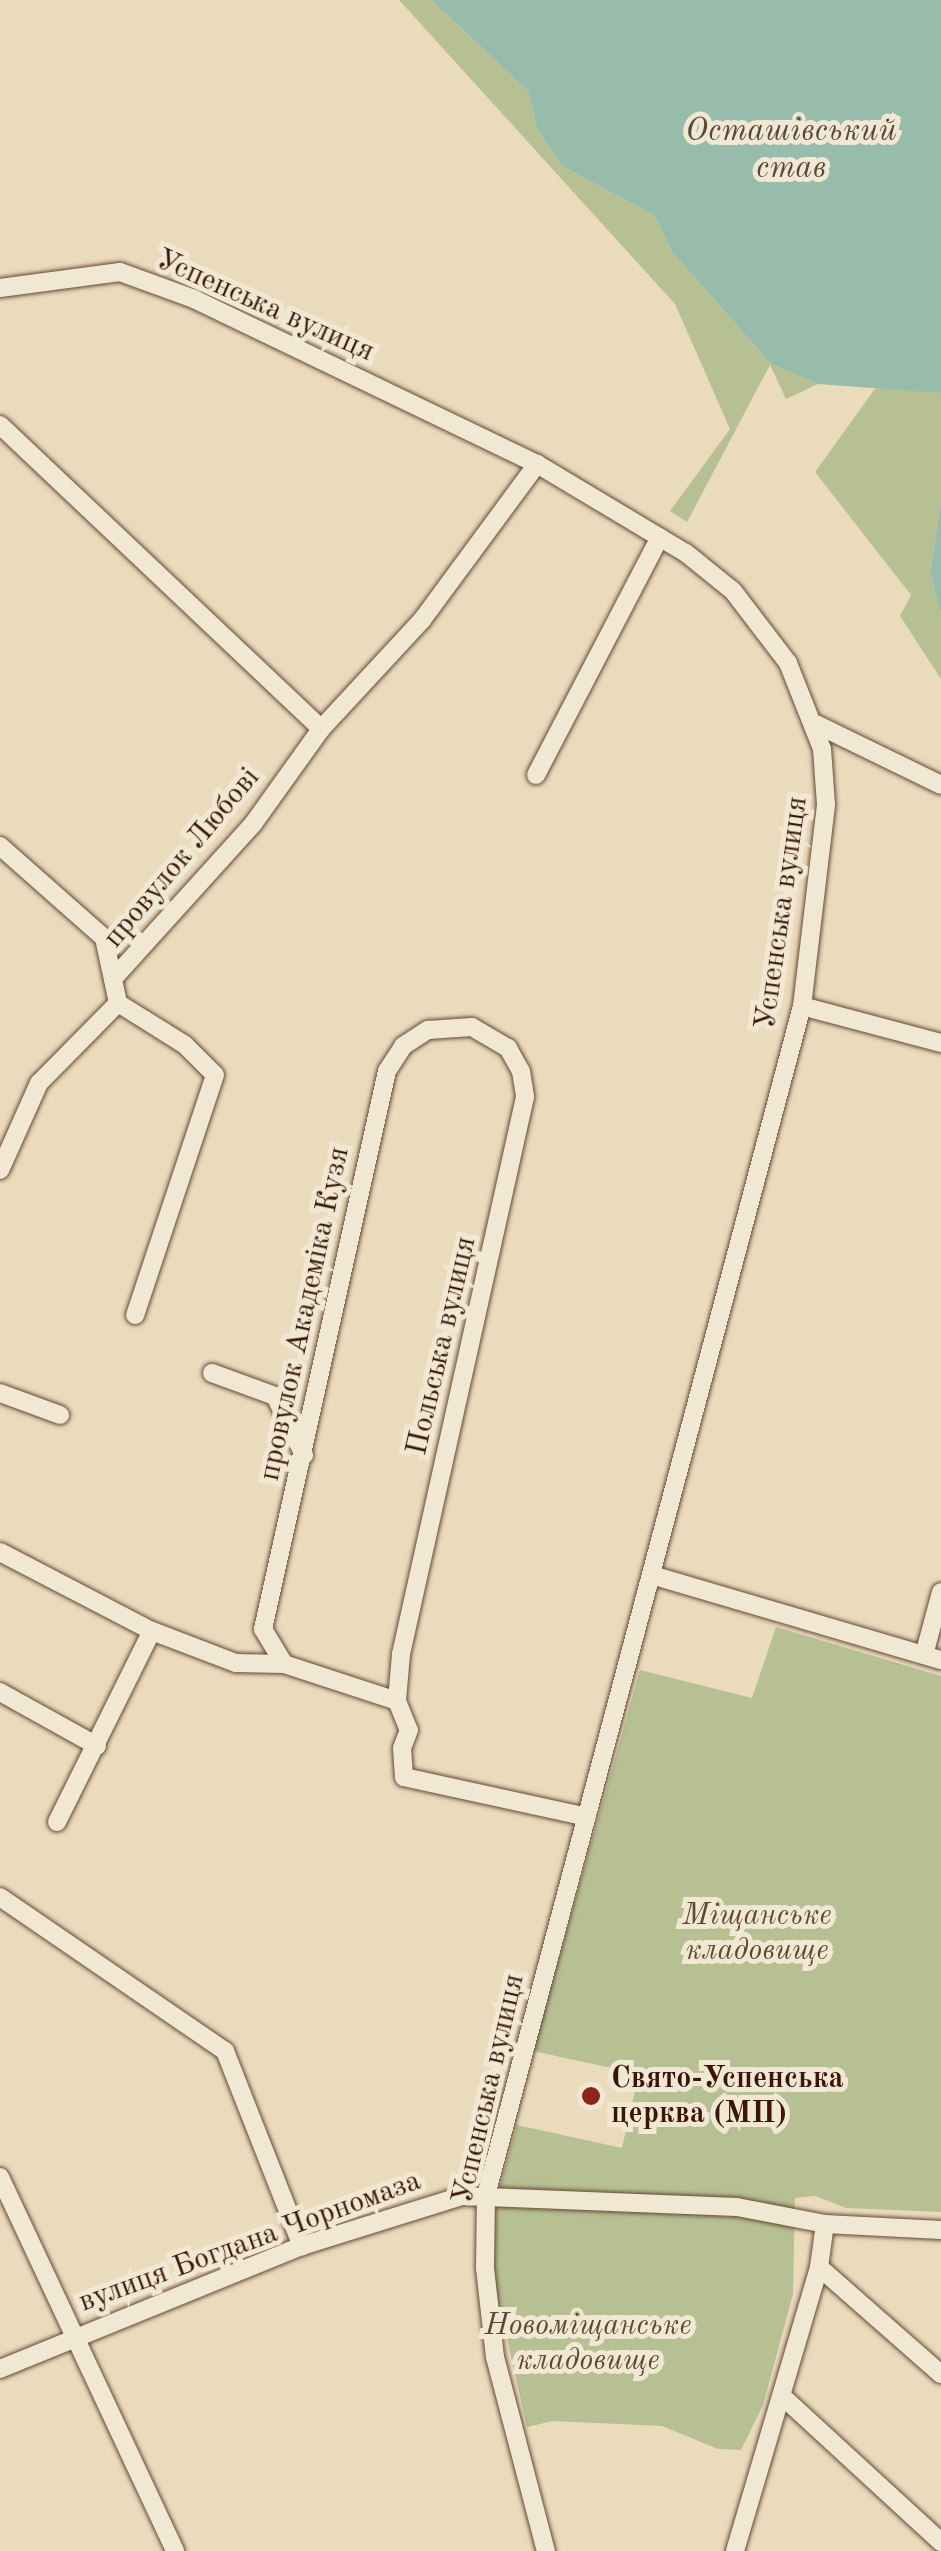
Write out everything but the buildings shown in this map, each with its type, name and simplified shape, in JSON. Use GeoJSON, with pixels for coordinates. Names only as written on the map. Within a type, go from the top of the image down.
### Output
{"type":"FeatureCollection","features":[{"type":"Feature","properties":{"kind":"street","name":"Успенська вулиця"},"geometry":{"type":"LineString","coordinates":[[0,288],[120,272],[194,299],[537,464],[711,571],[754,614],[788,663],[816,724],[826,805],[802,1006],[656,1576],[486,2195],[485,2268],[495,2357],[546,2551]]}},
{"type":"Feature","properties":{"kind":"street"},"geometry":{"type":"LineString","coordinates":[[0,425],[321,729]]}},
{"type":"Feature","properties":{"kind":"street","name":"провулок Любові"},"geometry":{"type":"LineString","coordinates":[[118,1003],[113,980],[253,824],[321,729],[422,620],[537,464]]}},
{"type":"Feature","properties":{"kind":"street"},"geometry":{"type":"LineString","coordinates":[[536,776],[660,537]]}},
{"type":"Feature","properties":{"kind":"street"},"geometry":{"type":"LineString","coordinates":[[816,724],[941,785]]}},
{"type":"Feature","properties":{"kind":"street"},"geometry":{"type":"LineString","coordinates":[[0,846],[104,938],[113,980]]}},
{"type":"Feature","properties":{"kind":"street"},"geometry":{"type":"LineString","coordinates":[[0,1170],[39,1083],[118,1003],[186,1045],[215,1074],[134,1316]]}},
{"type":"Feature","properties":{"kind":"street"},"geometry":{"type":"LineString","coordinates":[[802,1006],[941,1044]]}},
{"type":"Feature","properties":{"kind":"street","name":"провулок Академіка Кузя"},"geometry":{"type":"LineString","coordinates":[[284,1664],[263,1629],[387,1071],[404,1046],[428,1030],[472,1027]]}},
{"type":"Feature","properties":{"kind":"street","name":"Польська вулиця"},"geometry":{"type":"LineString","coordinates":[[397,1701],[401,1654],[525,1096],[521,1070],[508,1048],[472,1027]]}},
{"type":"Feature","properties":{"kind":"street"},"geometry":{"type":"LineString","coordinates":[[212,1373],[275,1396],[304,1455]]}},
{"type":"Feature","properties":{"kind":"street"},"geometry":{"type":"LineString","coordinates":[[0,1393],[60,1415]]}},
{"type":"Feature","properties":{"kind":"street"},"geometry":{"type":"LineString","coordinates":[[0,1552],[152,1631],[236,1663],[284,1664],[397,1701],[408,1721],[404,1777],[587,1817]]}},
{"type":"Feature","properties":{"kind":"street"},"geometry":{"type":"LineString","coordinates":[[656,1576],[933,1658],[941,1592]]}},
{"type":"Feature","properties":{"kind":"street"},"geometry":{"type":"LineString","coordinates":[[57,1822],[152,1631]]}},
{"type":"Feature","properties":{"kind":"street"},"geometry":{"type":"LineString","coordinates":[[0,1692],[97,1746]]}},
{"type":"Feature","properties":{"kind":"street"},"geometry":{"type":"LineString","coordinates":[[0,1896],[225,2051],[302,2246]]}},
{"type":"Feature","properties":{"kind":"street"},"geometry":{"type":"LineString","coordinates":[[0,2177],[175,2551]]}},
{"type":"Feature","properties":{"kind":"street","name":"вулиця Богдана Чорномаза"},"geometry":{"type":"LineString","coordinates":[[0,2369],[74,2335],[302,2246],[436,2202],[486,2195],[738,2207],[825,2224],[941,2230]]}},
{"type":"Feature","properties":{"kind":"street"},"geometry":{"type":"LineString","coordinates":[[735,2551],[762,2445],[782,2396],[819,2267],[825,2224]]}},
{"type":"Feature","properties":{"kind":"street"},"geometry":{"type":"LineString","coordinates":[[819,2267],[941,2374]]}},
{"type":"Feature","properties":{"kind":"street"},"geometry":{"type":"LineString","coordinates":[[782,2396],[941,2542]]}},
{"type":"Feature","properties":{"kind":"green space"},"geometry":{"type":"Polygon","coordinates":[[[399,0],[431,0],[528,91],[537,129],[562,166],[655,216],[672,252],[771,364],[818,384],[786,399],[770,365],[687,522],[670,511],[730,429],[675,304],[399,0]]]}},
{"type":"Feature","properties":{"kind":"green space"},"geometry":{"type":"Polygon","coordinates":[[[877,386],[941,393],[941,501],[930,573],[941,614],[941,679],[900,616],[911,595],[815,472],[877,386]]]}},
{"type":"Feature","properties":{"kind":"green space","name":"Міщанське кладовище"},"geometry":{"type":"Polygon","coordinates":[[[776,1627],[941,1676],[941,2212],[846,2208],[815,2196],[795,2198],[793,2294],[763,2405],[741,2450],[718,2449],[662,2426],[553,2421],[527,2427],[494,2281],[493,2212],[517,2125],[622,2148],[639,2074],[533,2051],[640,1670],[752,1698],[776,1627]]]}},
{"type":"Feature","properties":{"kind":"water","name":"Осташівський став"},"geometry":{"type":"Polygon","coordinates":[[[431,0],[941,0],[941,393],[818,384],[771,364],[672,252],[655,216],[562,166],[537,129],[528,91],[431,0]]]}},
{"type":"Feature","properties":{"kind":"water"},"geometry":{"type":"Polygon","coordinates":[[[941,501],[941,614],[930,573],[941,501]]]}},
{"type":"Feature","properties":{"kind":"place","name":"Свято-Успенська церква (МП)"},"geometry":{"type":"Point","coordinates":[591,2096]}},
{"type":"Feature","properties":{"kind":"park label","name":"Новоміщанське кладовище"},"geometry":{"type":"Point","coordinates":[588,2343]}}]}
